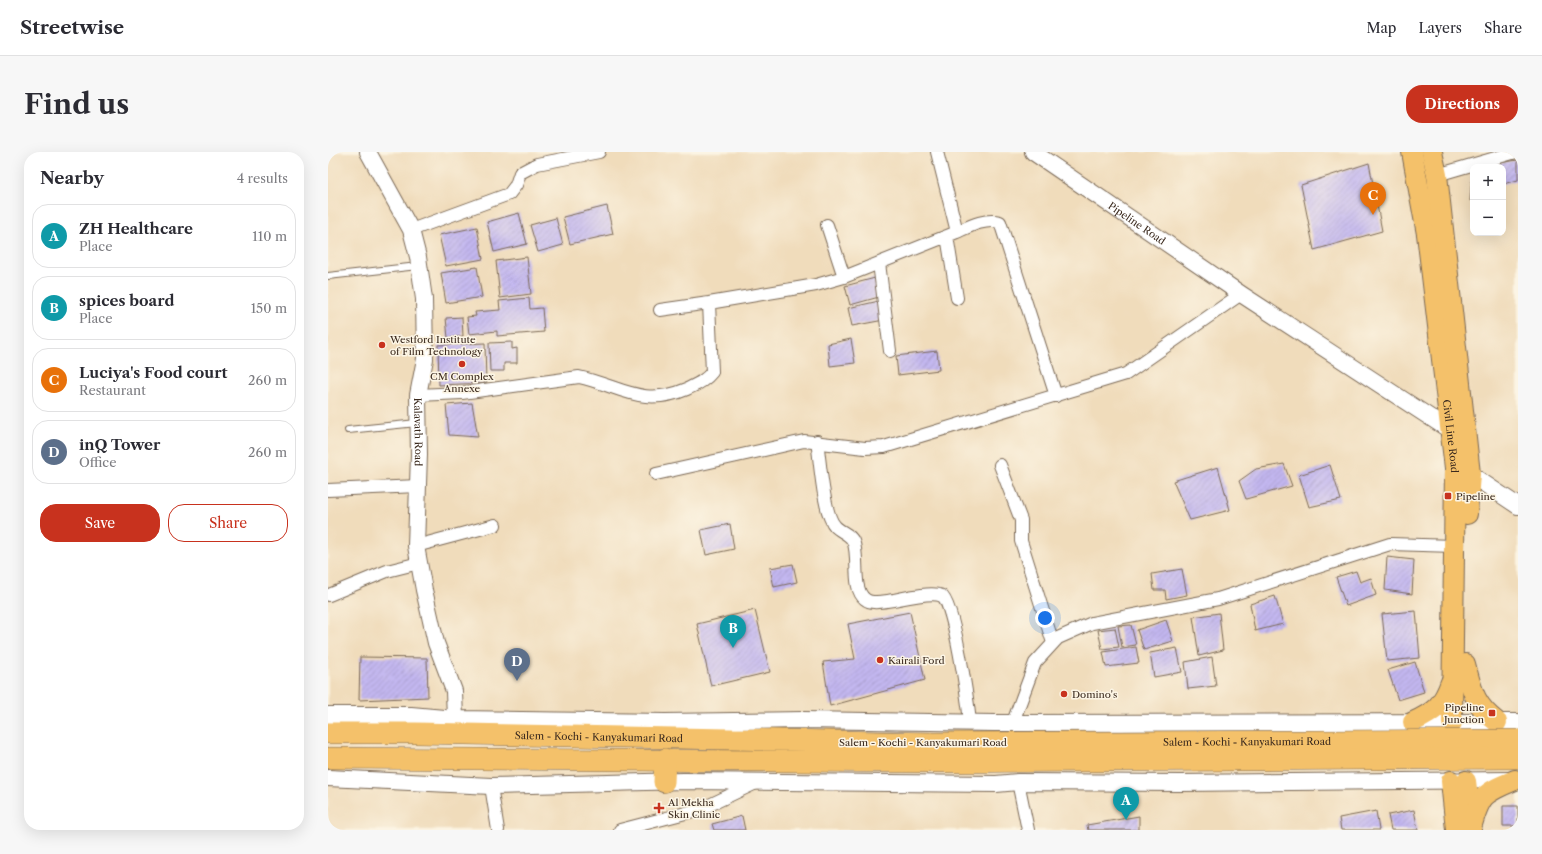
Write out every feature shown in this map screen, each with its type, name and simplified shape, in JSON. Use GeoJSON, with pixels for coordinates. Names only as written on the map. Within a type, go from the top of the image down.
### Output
{"type":"FeatureCollection","features":[{"type":"Feature","properties":{"kind":"highway","name":"Salem - Kochi - Kanyakumari Road"},"geometry":{"type":"LineString","coordinates":[[328,733],[665,730],[932,743],[1518,740]]}},
{"type":"Feature","properties":{"kind":"highway","name":"Salem - Kochi - Kanyakumari Road"},"geometry":{"type":"LineString","coordinates":[[328,758],[665,759],[931,762],[1518,758]]}},
{"type":"Feature","properties":{"kind":"highway"},"geometry":{"type":"LineString","coordinates":[[664,782],[665,759]]}},
{"type":"Feature","properties":{"kind":"main road","name":"Civil Line Road"},"geometry":{"type":"LineString","coordinates":[[1412,152],[1427,234],[1455,468],[1454,546],[1459,670]]}},
{"type":"Feature","properties":{"kind":"main road","name":"Civil Line Road"},"geometry":{"type":"LineString","coordinates":[[1432,152],[1437,175],[1470,474],[1459,670],[1458,723]]}},
{"type":"Feature","properties":{"kind":"main road"},"geometry":{"type":"LineString","coordinates":[[1459,670],[1484,713],[1497,722]]}},
{"type":"Feature","properties":{"kind":"main road"},"geometry":{"type":"LineString","coordinates":[[1413,722],[1437,709],[1445,699],[1459,670]]}},
{"type":"Feature","properties":{"kind":"main road"},"geometry":{"type":"LineString","coordinates":[[1466,829],[1484,794],[1516,780]]}},
{"type":"Feature","properties":{"kind":"main road"},"geometry":{"type":"LineString","coordinates":[[1459,781],[1466,829]]}},
{"type":"Feature","properties":{"kind":"street","name":"Kalavath Road"},"geometry":{"type":"LineString","coordinates":[[368,152],[411,230],[419,266],[424,299],[425,359],[418,395],[420,454],[416,546],[436,643],[454,691],[455,719]]}},
{"type":"Feature","properties":{"kind":"street"},"geometry":{"type":"LineString","coordinates":[[411,230],[509,194],[516,185],[520,173],[537,164],[599,152]]}},
{"type":"Feature","properties":{"kind":"street"},"geometry":{"type":"LineString","coordinates":[[937,152],[952,234],[957,298]]}},
{"type":"Feature","properties":{"kind":"street","name":"Pipeline Road"},"geometry":{"type":"LineString","coordinates":[[1033,152],[1241,294],[1451,431]]}},
{"type":"Feature","properties":{"kind":"street"},"geometry":{"type":"LineString","coordinates":[[1437,175],[1516,152]]}},
{"type":"Feature","properties":{"kind":"street"},"geometry":{"type":"LineString","coordinates":[[660,310],[816,285],[844,277],[983,222],[993,220],[1000,222],[1056,396]]}},
{"type":"Feature","properties":{"kind":"street"},"geometry":{"type":"LineString","coordinates":[[827,225],[844,277]]}},
{"type":"Feature","properties":{"kind":"street"},"geometry":{"type":"LineString","coordinates":[[878,263],[890,350]]}},
{"type":"Feature","properties":{"kind":"street"},"geometry":{"type":"LineString","coordinates":[[656,474],[804,441],[817,441],[865,448],[884,447],[1056,396],[1126,374],[1241,294]]}},
{"type":"Feature","properties":{"kind":"street"},"geometry":{"type":"LineString","coordinates":[[418,395],[462,393],[579,378],[638,396],[667,395],[682,391],[702,382],[712,372],[709,303]]}},
{"type":"Feature","properties":{"kind":"street"},"geometry":{"type":"LineString","coordinates":[[817,441],[827,510],[835,526],[846,533],[853,542],[859,594],[866,601],[878,602],[922,595],[940,595],[945,598],[955,633],[966,687],[970,722]]}},
{"type":"Feature","properties":{"kind":"street"},"geometry":{"type":"LineString","coordinates":[[1000,465],[1020,520],[1021,541],[1053,643]]}},
{"type":"Feature","properties":{"kind":"street"},"geometry":{"type":"LineString","coordinates":[[1470,474],[1518,506]]}},
{"type":"Feature","properties":{"kind":"street"},"geometry":{"type":"LineString","coordinates":[[328,490],[418,486]]}},
{"type":"Feature","properties":{"kind":"street"},"geometry":{"type":"LineString","coordinates":[[416,546],[495,525]]}},
{"type":"Feature","properties":{"kind":"street"},"geometry":{"type":"LineString","coordinates":[[1013,722],[1035,663],[1058,638],[1092,623],[1218,599],[1390,544],[1454,546]]}},
{"type":"Feature","properties":{"kind":"street"},"geometry":{"type":"LineString","coordinates":[[329,594],[386,571],[419,563]]}},
{"type":"Feature","properties":{"kind":"street"},"geometry":{"type":"LineString","coordinates":[[328,715],[411,714],[455,719],[665,730]]}},
{"type":"Feature","properties":{"kind":"street","name":"Salem - Kochi - Kanyakumari Road"},"geometry":{"type":"LineString","coordinates":[[665,730],[970,722],[1518,722]]}},
{"type":"Feature","properties":{"kind":"street"},"geometry":{"type":"LineString","coordinates":[[1180,783],[1186,768],[1188,737],[1181,722]]}},
{"type":"Feature","properties":{"kind":"street"},"geometry":{"type":"LineString","coordinates":[[1242,722],[1232,739],[1232,766],[1242,782]]}},
{"type":"Feature","properties":{"kind":"street"},"geometry":{"type":"LineString","coordinates":[[328,778],[491,786],[664,782],[996,784],[1018,782],[1180,783],[1516,780]]}},
{"type":"Feature","properties":{"kind":"street"},"geometry":{"type":"LineString","coordinates":[[620,830],[701,809],[759,782]]}},
{"type":"Feature","properties":{"kind":"street"},"geometry":{"type":"LineString","coordinates":[[1018,782],[1028,830]]}},
{"type":"Feature","properties":{"kind":"street"},"geometry":{"type":"LineString","coordinates":[[491,786],[498,830]]}},
{"type":"Feature","properties":{"kind":"lane"},"geometry":{"type":"LineString","coordinates":[[328,276],[419,266]]}},
{"type":"Feature","properties":{"kind":"lane"},"geometry":{"type":"LineString","coordinates":[[348,430],[418,423]]}},
{"type":"Feature","properties":{"kind":"building"},"geometry":{"type":"Polygon","coordinates":[[[1518,160],[1518,180],[1506,183],[1506,164],[1494,164],[1518,160]]]}},
{"type":"Feature","properties":{"kind":"building"},"geometry":{"type":"Polygon","coordinates":[[[1369,163],[1382,231],[1314,250],[1301,185],[1369,163]]]}},
{"type":"Feature","properties":{"kind":"building"},"geometry":{"type":"Polygon","coordinates":[[[607,206],[613,234],[570,244],[563,217],[607,206]]]}},
{"type":"Feature","properties":{"kind":"building"},"geometry":{"type":"Polygon","coordinates":[[[519,213],[527,244],[494,252],[487,222],[519,213]]]}},
{"type":"Feature","properties":{"kind":"building"},"geometry":{"type":"Polygon","coordinates":[[[556,218],[563,245],[538,252],[530,225],[556,218]]]}},
{"type":"Feature","properties":{"kind":"building"},"geometry":{"type":"Polygon","coordinates":[[[477,227],[483,259],[446,266],[439,235],[477,227]]]}},
{"type":"Feature","properties":{"kind":"building"},"geometry":{"type":"Polygon","coordinates":[[[527,257],[531,294],[500,298],[496,261],[527,257]]]}},
{"type":"Feature","properties":{"kind":"building"},"geometry":{"type":"Polygon","coordinates":[[[477,267],[482,297],[446,303],[441,273],[477,267]]]}},
{"type":"Feature","properties":{"kind":"building"},"geometry":{"type":"Polygon","coordinates":[[[875,278],[879,297],[850,305],[845,286],[875,278]]]}},
{"type":"Feature","properties":{"kind":"building"},"geometry":{"type":"Polygon","coordinates":[[[529,298],[530,309],[542,308],[544,332],[497,336],[497,331],[469,334],[467,317],[476,316],[475,312],[500,310],[499,301],[529,298]]]}},
{"type":"Feature","properties":{"kind":"building"},"geometry":{"type":"Polygon","coordinates":[[[879,301],[884,320],[852,326],[848,308],[879,301]]]}},
{"type":"Feature","properties":{"kind":"building"},"geometry":{"type":"Polygon","coordinates":[[[462,317],[463,336],[448,338],[446,318],[462,317]]]}},
{"type":"Feature","properties":{"kind":"building"},"geometry":{"type":"Polygon","coordinates":[[[851,339],[855,363],[830,366],[828,344],[851,339]]]}},
{"type":"Feature","properties":{"kind":"building"},"geometry":{"type":"Polygon","coordinates":[[[512,342],[512,349],[517,348],[517,363],[504,363],[504,371],[490,371],[489,343],[512,342]]]}},
{"type":"Feature","properties":{"kind":"building","name":"CM Complex Annexe"},"geometry":{"type":"Polygon","coordinates":[[[485,343],[486,383],[439,385],[438,345],[485,343]]]}},
{"type":"Feature","properties":{"kind":"building"},"geometry":{"type":"Polygon","coordinates":[[[937,351],[939,370],[898,375],[896,356],[937,351]]]}},
{"type":"Feature","properties":{"kind":"building"},"geometry":{"type":"Polygon","coordinates":[[[472,403],[478,437],[449,435],[446,405],[472,403]]]}},
{"type":"Feature","properties":{"kind":"building"},"geometry":{"type":"Polygon","coordinates":[[[1284,464],[1292,486],[1246,499],[1239,481],[1256,469],[1284,464]]]}},
{"type":"Feature","properties":{"kind":"building"},"geometry":{"type":"Polygon","coordinates":[[[1330,465],[1341,500],[1309,507],[1299,475],[1330,465]]]}},
{"type":"Feature","properties":{"kind":"building"},"geometry":{"type":"Polygon","coordinates":[[[1218,467],[1230,510],[1190,520],[1173,481],[1218,467]]]}},
{"type":"Feature","properties":{"kind":"building"},"geometry":{"type":"Polygon","coordinates":[[[730,524],[734,549],[706,555],[701,530],[730,524]]]}},
{"type":"Feature","properties":{"kind":"building"},"geometry":{"type":"Polygon","coordinates":[[[1387,557],[1414,560],[1412,594],[1385,590],[1387,557]]]}},
{"type":"Feature","properties":{"kind":"building"},"geometry":{"type":"Polygon","coordinates":[[[793,564],[797,582],[774,587],[770,568],[793,564]]]}},
{"type":"Feature","properties":{"kind":"building"},"geometry":{"type":"Polygon","coordinates":[[[1182,569],[1187,595],[1166,599],[1165,590],[1154,590],[1152,574],[1182,569]]]}},
{"type":"Feature","properties":{"kind":"building"},"geometry":{"type":"Polygon","coordinates":[[[1356,571],[1360,582],[1371,578],[1376,595],[1346,606],[1336,577],[1356,571]]]}},
{"type":"Feature","properties":{"kind":"building"},"geometry":{"type":"Polygon","coordinates":[[[1275,596],[1283,624],[1255,631],[1250,604],[1275,596]]]}},
{"type":"Feature","properties":{"kind":"building"},"geometry":{"type":"Polygon","coordinates":[[[755,610],[770,672],[711,686],[697,624],[755,610]]]}},
{"type":"Feature","properties":{"kind":"building"},"geometry":{"type":"Polygon","coordinates":[[[1416,611],[1420,658],[1387,661],[1382,614],[1416,611]]]}},
{"type":"Feature","properties":{"kind":"building","name":"Kairali Ford"},"geometry":{"type":"Polygon","coordinates":[[[910,612],[925,680],[830,706],[823,662],[855,659],[848,624],[910,612]]]}},
{"type":"Feature","properties":{"kind":"building"},"geometry":{"type":"Polygon","coordinates":[[[1219,613],[1223,650],[1199,656],[1193,617],[1219,613]]]}},
{"type":"Feature","properties":{"kind":"building"},"geometry":{"type":"Polygon","coordinates":[[[1166,620],[1173,641],[1144,650],[1137,630],[1166,620]]]}},
{"type":"Feature","properties":{"kind":"building"},"geometry":{"type":"Polygon","coordinates":[[[1131,625],[1136,645],[1122,647],[1118,626],[1131,625]]]}},
{"type":"Feature","properties":{"kind":"building"},"geometry":{"type":"Polygon","coordinates":[[[1115,628],[1119,647],[1102,649],[1098,630],[1115,628]]]}},
{"type":"Feature","properties":{"kind":"building"},"geometry":{"type":"Polygon","coordinates":[[[1136,647],[1139,663],[1106,667],[1103,652],[1136,647]]]}},
{"type":"Feature","properties":{"kind":"building"},"geometry":{"type":"Polygon","coordinates":[[[1177,648],[1182,672],[1154,677],[1150,653],[1177,648]]]}},
{"type":"Feature","properties":{"kind":"building"},"geometry":{"type":"Polygon","coordinates":[[[360,657],[427,658],[428,697],[359,700],[360,657]]]}},
{"type":"Feature","properties":{"kind":"building"},"geometry":{"type":"Polygon","coordinates":[[[1212,657],[1216,686],[1188,689],[1185,662],[1212,657]]]}},
{"type":"Feature","properties":{"kind":"building"},"geometry":{"type":"Polygon","coordinates":[[[1415,662],[1424,692],[1398,700],[1388,670],[1415,662]]]}},
{"type":"Feature","properties":{"kind":"building"},"geometry":{"type":"Polygon","coordinates":[[[1503,806],[1518,806],[1518,826],[1503,826],[1503,806]]]}},
{"type":"Feature","properties":{"kind":"building"},"geometry":{"type":"Polygon","coordinates":[[[1414,810],[1418,830],[1391,830],[1388,815],[1414,810]]]}},
{"type":"Feature","properties":{"kind":"building"},"geometry":{"type":"Polygon","coordinates":[[[1376,811],[1379,830],[1341,830],[1339,818],[1376,811]]]}},
{"type":"Feature","properties":{"kind":"building"},"geometry":{"type":"Polygon","coordinates":[[[742,816],[745,830],[714,830],[712,824],[742,816]]]}},
{"type":"Feature","properties":{"kind":"building"},"geometry":{"type":"Polygon","coordinates":[[[1139,816],[1139,830],[1088,830],[1087,825],[1139,816]]]}},
{"type":"Feature","properties":{"kind":"place","name":"Luciya's Food court"},"geometry":{"type":"Point","coordinates":[1373,215]}},
{"type":"Feature","properties":{"kind":"place","name":"Westford Institute of Film Technology"},"geometry":{"type":"Point","coordinates":[382,345]}},
{"type":"Feature","properties":{"kind":"place","name":"CM Complex Annexe"},"geometry":{"type":"Point","coordinates":[462,364]}},
{"type":"Feature","properties":{"kind":"place","name":"Pipeline"},"geometry":{"type":"Point","coordinates":[1448,496]}},
{"type":"Feature","properties":{"kind":"place","name":"spices board"},"geometry":{"type":"Point","coordinates":[733,648]}},
{"type":"Feature","properties":{"kind":"place","name":"Kairali Ford"},"geometry":{"type":"Point","coordinates":[880,660]}},
{"type":"Feature","properties":{"kind":"place","name":"inQ Tower"},"geometry":{"type":"Point","coordinates":[517,681]}},
{"type":"Feature","properties":{"kind":"place","name":"Domino's"},"geometry":{"type":"Point","coordinates":[1064,694]}},
{"type":"Feature","properties":{"kind":"place","name":"Pipeline Junction"},"geometry":{"type":"Point","coordinates":[1492,713]}},
{"type":"Feature","properties":{"kind":"place","name":"Al Mekha Skin Clinic"},"geometry":{"type":"Point","coordinates":[659,808]}},
{"type":"Feature","properties":{"kind":"place","name":"ZH Healthcare"},"geometry":{"type":"Point","coordinates":[1126,820]}}]}
